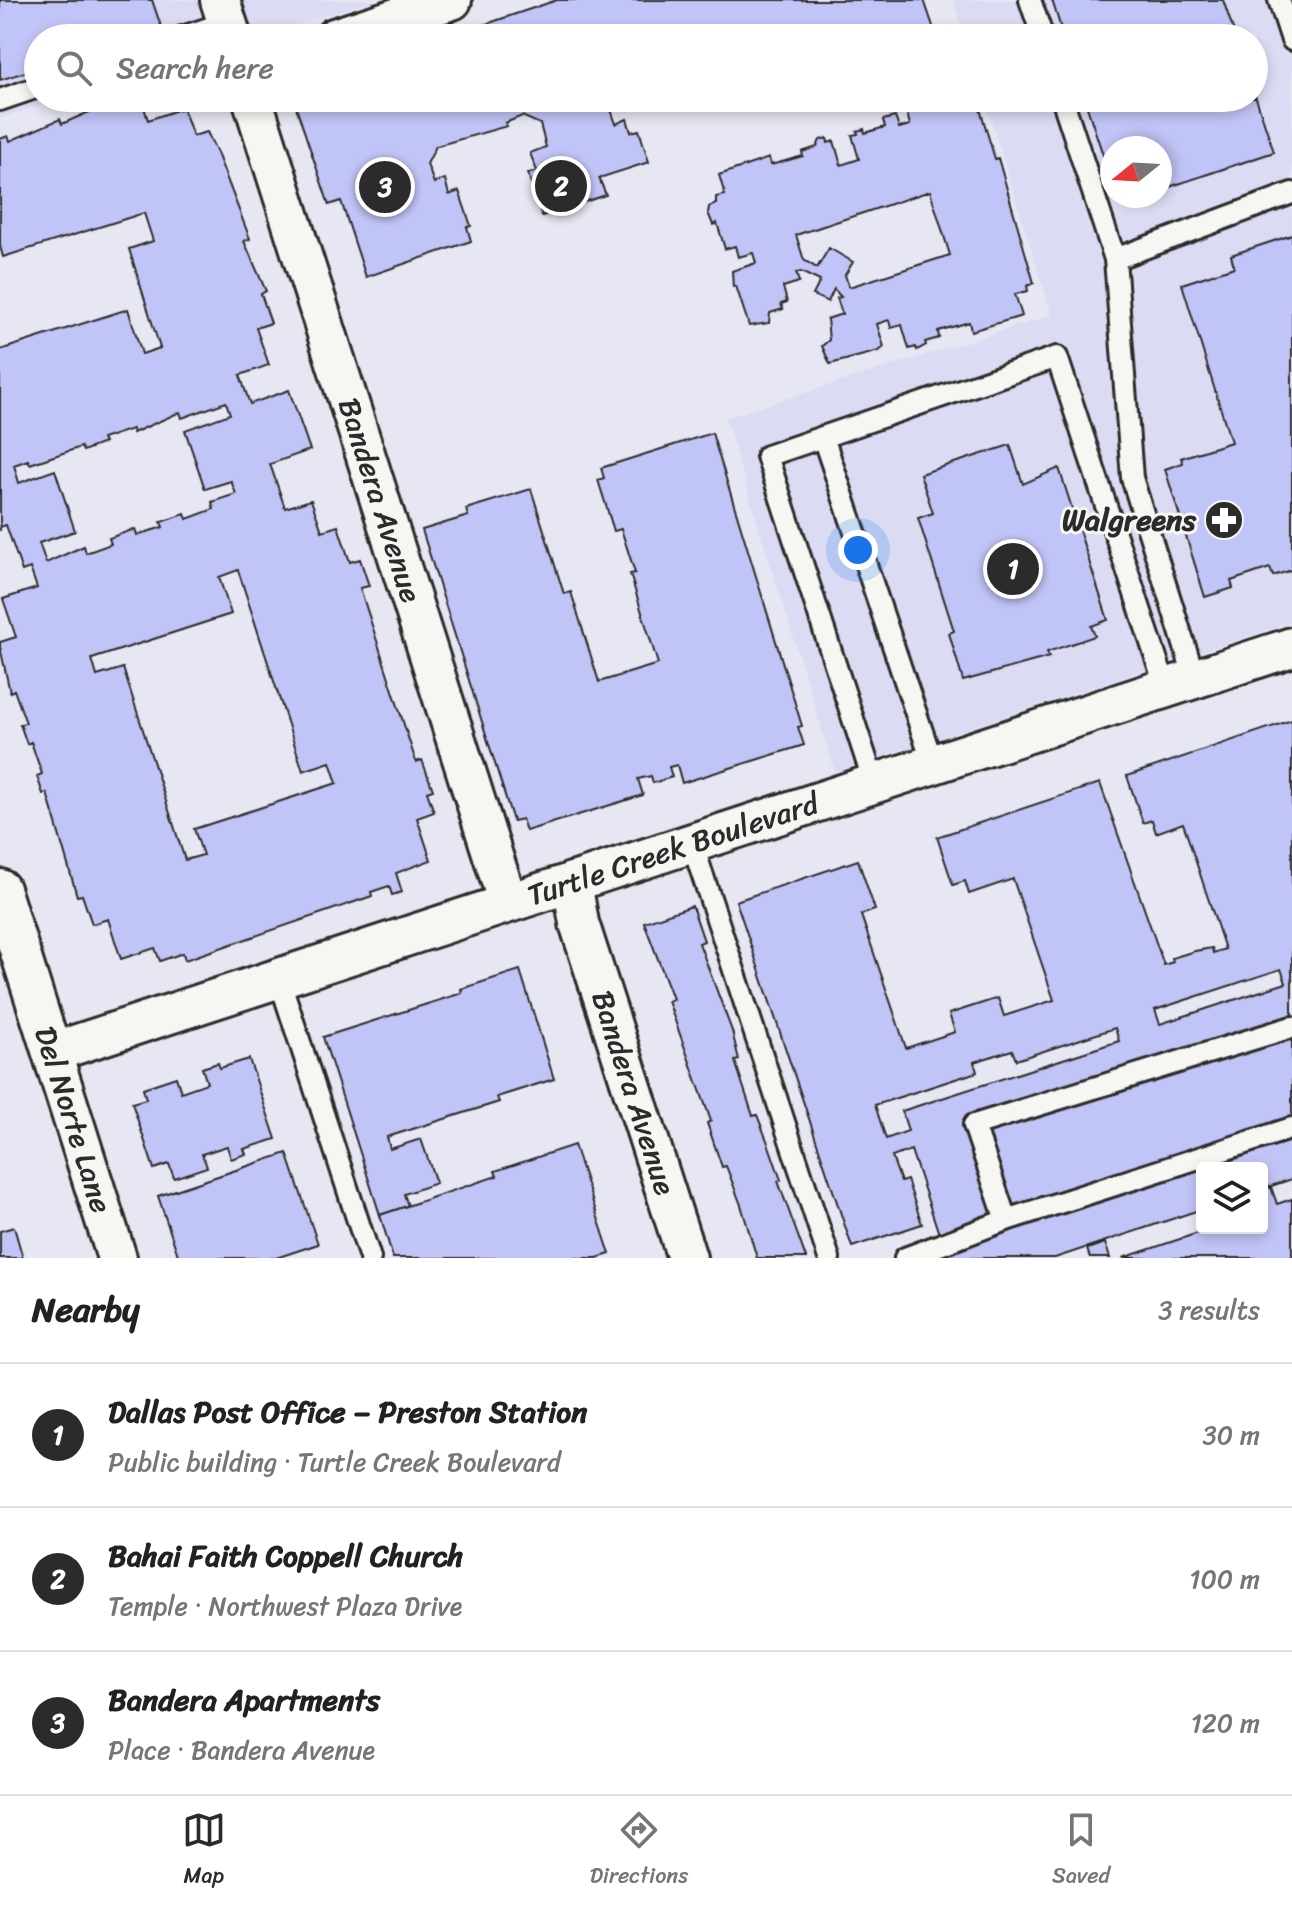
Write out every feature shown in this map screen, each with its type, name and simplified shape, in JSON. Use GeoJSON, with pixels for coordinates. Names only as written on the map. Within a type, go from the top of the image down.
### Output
{"type":"FeatureCollection","features":[{"type":"Feature","properties":{"kind":"street"},"geometry":{"type":"LineString","coordinates":[[377,24],[452,0]]}},
{"type":"Feature","properties":{"kind":"street","name":"Bandera Avenue"},"geometry":{"type":"LineString","coordinates":[[256,112],[508,903]]}},
{"type":"Feature","properties":{"kind":"street","name":"Turtle Creek Boulevard"},"geometry":{"type":"LineString","coordinates":[[53,1052],[1292,647]]}},
{"type":"Feature","properties":{"kind":"street","name":"Bandera Avenue"},"geometry":{"type":"LineString","coordinates":[[572,882],[579,923],[687,1258]]}},
{"type":"Feature","properties":{"kind":"street","name":"Del Norte Lane"},"geometry":{"type":"LineString","coordinates":[[0,889],[117,1258]]}},
{"type":"Feature","properties":{"kind":"lane"},"geometry":{"type":"LineString","coordinates":[[1030,0],[1038,24]]}},
{"type":"Feature","properties":{"kind":"lane"},"geometry":{"type":"LineString","coordinates":[[1279,0],[1292,40]]}},
{"type":"Feature","properties":{"kind":"lane"},"geometry":{"type":"LineString","coordinates":[[0,100],[24,92]]}},
{"type":"Feature","properties":{"kind":"lane"},"geometry":{"type":"LineString","coordinates":[[1067,112],[1115,259],[1132,478],[1180,683]]}},
{"type":"Feature","properties":{"kind":"lane"},"geometry":{"type":"LineString","coordinates":[[1115,259],[1292,193]]}},
{"type":"Feature","properties":{"kind":"lane"},"geometry":{"type":"LineString","coordinates":[[874,783],[767,456],[1057,357],[1180,683]]}},
{"type":"Feature","properties":{"kind":"lane"},"geometry":{"type":"LineString","coordinates":[[823,437],[933,764]]}},
{"type":"Feature","properties":{"kind":"lane"},"geometry":{"type":"LineString","coordinates":[[692,843],[829,1258]]}},
{"type":"Feature","properties":{"kind":"lane"},"geometry":{"type":"LineString","coordinates":[[279,978],[370,1258]]}},
{"type":"Feature","properties":{"kind":"lane"},"geometry":{"type":"LineString","coordinates":[[1006,1220],[974,1125],[1292,1027]]}},
{"type":"Feature","properties":{"kind":"lane"},"geometry":{"type":"LineString","coordinates":[[905,1258],[1006,1220],[1292,1128]]}},
{"type":"Feature","properties":{"kind":"shaded area"},"geometry":{"type":"Polygon","coordinates":[[[0,0],[375,0],[299,24],[24,24],[24,110],[0,118],[0,0]]]}},
{"type":"Feature","properties":{"kind":"shaded area"},"geometry":{"type":"Polygon","coordinates":[[[953,0],[1292,0],[1292,622],[835,772],[725,418],[1052,315],[988,112],[1268,112],[1268,24],[961,24],[953,0]]]}},
{"type":"Feature","properties":{"kind":"building"},"geometry":{"type":"Polygon","coordinates":[[[0,0],[152,0],[160,24],[24,24],[24,72],[0,80],[0,0]]]}},
{"type":"Feature","properties":{"kind":"building"},"geometry":{"type":"Polygon","coordinates":[[[557,0],[924,0],[932,24],[815,22],[486,24],[557,0]]]}},
{"type":"Feature","properties":{"kind":"building"},"geometry":{"type":"Polygon","coordinates":[[[1052,0],[1223,0],[1231,24],[1060,24],[1052,0]]]}},
{"type":"Feature","properties":{"kind":"building"},"geometry":{"type":"Polygon","coordinates":[[[89,112],[145,112],[148,120],[171,112],[184,112],[193,136],[207,132],[217,153],[250,239],[244,241],[266,291],[261,294],[271,323],[256,328],[269,365],[240,375],[250,404],[289,390],[310,450],[270,464],[285,508],[311,500],[322,531],[338,526],[350,562],[360,559],[369,586],[360,588],[416,762],[422,760],[433,790],[427,792],[434,812],[417,818],[431,860],[396,873],[402,892],[392,895],[389,886],[371,892],[372,896],[185,960],[183,953],[160,961],[155,948],[121,959],[108,919],[92,924],[82,895],[77,896],[47,793],[43,794],[37,776],[42,774],[31,742],[27,744],[20,724],[26,723],[14,690],[10,692],[0,642],[16,637],[3,599],[37,588],[30,568],[22,571],[6,525],[0,527],[0,350],[128,309],[142,354],[160,348],[129,249],[153,241],[144,213],[3,257],[0,246],[0,139],[8,136],[10,141],[60,119],[62,124],[89,112]],[[226,402],[182,418],[180,412],[133,433],[132,429],[102,439],[104,443],[83,451],[81,447],[30,464],[28,460],[14,465],[19,483],[55,470],[75,531],[39,543],[46,563],[84,546],[86,553],[111,544],[109,538],[135,529],[137,535],[163,527],[161,522],[185,514],[187,519],[214,509],[212,502],[236,494],[231,481],[205,489],[185,430],[230,414],[226,402]],[[238,570],[219,577],[231,614],[92,659],[97,676],[123,668],[185,860],[203,855],[194,829],[337,783],[330,762],[303,771],[238,570]]]}},
{"type":"Feature","properties":{"kind":"building"},"geometry":{"type":"Polygon","coordinates":[[[298,112],[612,112],[616,124],[627,119],[631,132],[639,130],[649,162],[599,178],[606,195],[542,216],[528,174],[537,171],[530,153],[546,147],[540,124],[522,116],[505,123],[507,126],[436,146],[427,164],[434,183],[445,179],[449,195],[459,191],[471,226],[467,227],[471,241],[366,277],[341,201],[329,205],[298,112]]]}},
{"type":"Feature","properties":{"kind":"building"},"geometry":{"type":"Polygon","coordinates":[[[981,112],[995,159],[998,158],[1034,283],[1027,286],[1028,291],[1015,294],[1022,316],[971,331],[969,322],[938,331],[939,338],[925,342],[926,345],[917,350],[916,347],[909,349],[902,325],[891,328],[889,320],[877,324],[884,347],[879,351],[830,364],[822,346],[829,340],[827,319],[842,314],[837,298],[841,297],[834,289],[828,302],[813,295],[820,281],[801,272],[796,273],[799,282],[783,287],[787,302],[781,304],[783,309],[770,313],[769,323],[749,326],[736,286],[733,287],[732,271],[756,263],[753,253],[738,257],[735,246],[725,249],[717,223],[713,225],[709,207],[716,204],[716,197],[725,195],[719,175],[769,158],[771,165],[803,156],[802,152],[817,147],[820,140],[827,138],[828,143],[834,141],[841,165],[859,159],[852,135],[858,134],[857,131],[864,129],[865,133],[885,127],[883,120],[895,117],[899,128],[910,125],[907,113],[981,112]],[[930,191],[796,235],[804,260],[817,268],[829,248],[853,262],[845,275],[849,287],[950,255],[930,191]]]}},
{"type":"Feature","properties":{"kind":"building"},"geometry":{"type":"Polygon","coordinates":[[[1089,112],[1261,112],[1274,152],[1172,186],[1172,136],[1100,136],[1100,146],[1089,112]]]}},
{"type":"Feature","properties":{"kind":"building"},"geometry":{"type":"Polygon","coordinates":[[[1292,235],[1292,570],[1273,576],[1270,568],[1231,581],[1233,588],[1205,597],[1165,469],[1183,463],[1181,458],[1231,442],[1182,284],[1234,267],[1231,255],[1292,235]]]}},
{"type":"Feature","properties":{"kind":"building"},"geometry":{"type":"Polygon","coordinates":[[[712,433],[802,726],[798,727],[804,745],[682,783],[677,765],[669,767],[672,777],[653,783],[651,776],[638,779],[643,795],[526,831],[522,819],[513,821],[422,530],[468,516],[466,509],[531,489],[564,594],[571,592],[599,682],[658,664],[630,574],[635,573],[621,529],[614,531],[598,480],[604,478],[601,468],[712,433]]]}},
{"type":"Feature","properties":{"kind":"building"},"geometry":{"type":"Polygon","coordinates":[[[1010,445],[1023,484],[1059,468],[1108,620],[1091,626],[1095,636],[1047,652],[1049,657],[963,681],[949,633],[954,631],[918,518],[933,513],[920,474],[1010,445]]]}},
{"type":"Feature","properties":{"kind":"building"},"geometry":{"type":"Polygon","coordinates":[[[1292,720],[1292,1179],[1268,1187],[1268,1162],[1196,1162],[1196,1211],[1055,1258],[947,1258],[911,1150],[892,1157],[901,1182],[907,1180],[922,1224],[852,1247],[736,901],[858,860],[875,910],[861,915],[906,1048],[955,1032],[949,1014],[998,998],[1004,1016],[1054,1000],[1013,879],[969,894],[965,881],[953,885],[937,837],[1100,783],[1164,965],[1173,962],[1172,958],[1195,951],[1212,948],[1213,953],[1225,949],[1183,823],[1156,833],[1152,820],[1143,823],[1127,776],[1292,720]],[[1281,969],[1155,1010],[1160,1024],[1286,983],[1281,969]],[[1115,1028],[1016,1060],[1012,1050],[974,1062],[977,1072],[875,1105],[886,1139],[908,1131],[902,1111],[1119,1041],[1115,1028]]]}},
{"type":"Feature","properties":{"kind":"building"},"geometry":{"type":"Polygon","coordinates":[[[692,906],[704,941],[699,943],[732,1031],[739,1060],[735,1061],[753,1116],[757,1115],[768,1143],[781,1180],[778,1181],[806,1258],[757,1258],[741,1205],[726,1166],[722,1167],[707,1123],[711,1121],[668,1001],[673,999],[644,922],[692,906]]]}},
{"type":"Feature","properties":{"kind":"building"},"geometry":{"type":"Polygon","coordinates":[[[520,970],[554,1079],[497,1097],[499,1102],[387,1137],[390,1149],[421,1139],[436,1183],[404,1194],[408,1206],[380,1215],[323,1037],[462,993],[461,989],[520,970]]]}},
{"type":"Feature","properties":{"kind":"building"},"geometry":{"type":"Polygon","coordinates":[[[249,1059],[276,1139],[244,1149],[246,1154],[231,1159],[227,1146],[202,1154],[207,1167],[174,1178],[169,1164],[154,1169],[132,1103],[146,1099],[143,1088],[176,1077],[181,1092],[207,1083],[202,1068],[218,1063],[220,1068],[249,1059]]]}},
{"type":"Feature","properties":{"kind":"building"},"geometry":{"type":"Polygon","coordinates":[[[574,1145],[610,1254],[597,1258],[393,1258],[380,1215],[497,1176],[495,1171],[574,1145]]]}},
{"type":"Feature","properties":{"kind":"building"},"geometry":{"type":"Polygon","coordinates":[[[287,1153],[318,1244],[276,1258],[179,1258],[158,1196],[287,1153]]]}},
{"type":"Feature","properties":{"kind":"building"},"geometry":{"type":"Polygon","coordinates":[[[1271,1187],[1277,1204],[1292,1199],[1292,1258],[1123,1258],[1196,1234],[1268,1234],[1268,1188],[1271,1187]]]}},
{"type":"Feature","properties":{"kind":"building"},"geometry":{"type":"Polygon","coordinates":[[[14,1227],[23,1258],[0,1258],[0,1231],[14,1227]]]}},
{"type":"Feature","properties":{"kind":"building"},"geometry":{"type":"Polygon","coordinates":[[[1105,1243],[1110,1258],[1090,1258],[1087,1249],[1105,1243]]]}},
{"type":"Feature","properties":{"kind":"place","name":"Bahai Faith Coppell Church"},"geometry":{"type":"Point","coordinates":[561,186]}},
{"type":"Feature","properties":{"kind":"place","name":"Bandera Apartments"},"geometry":{"type":"Point","coordinates":[385,187]}},
{"type":"Feature","properties":{"kind":"place","name":"Walgreens"},"geometry":{"type":"Point","coordinates":[1224,520]}},
{"type":"Feature","properties":{"kind":"place","name":"Dallas Post Office – Preston Station"},"geometry":{"type":"Point","coordinates":[1013,569]}}]}
